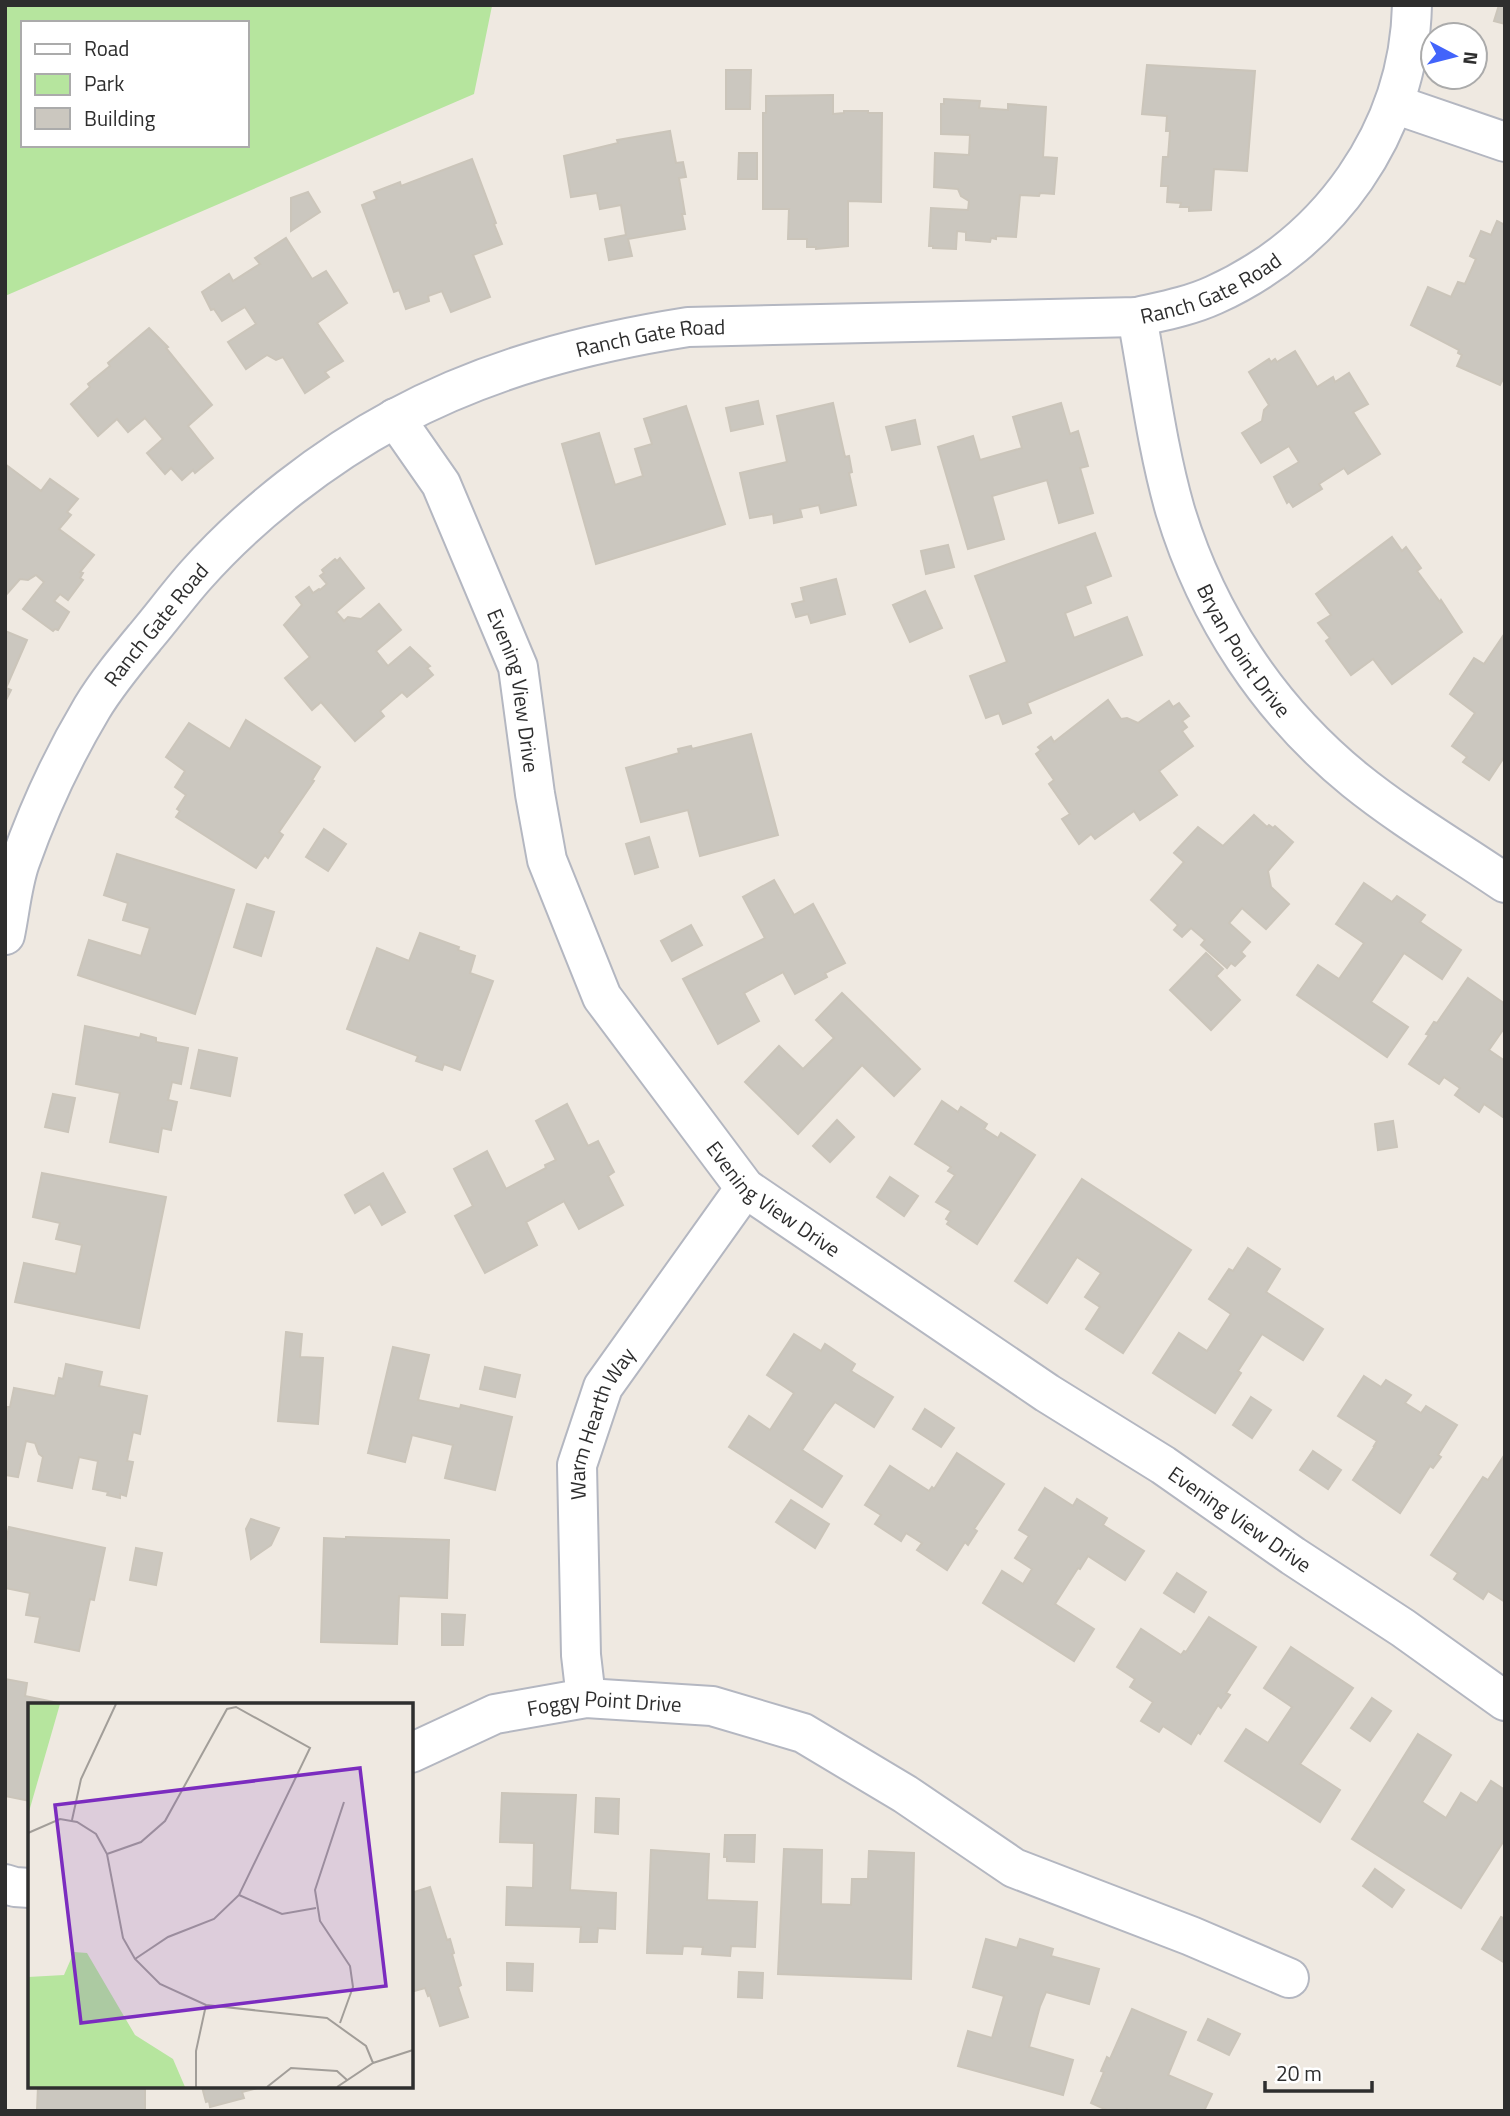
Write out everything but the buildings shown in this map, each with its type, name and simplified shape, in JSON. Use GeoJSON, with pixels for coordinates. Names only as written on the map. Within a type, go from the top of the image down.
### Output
{"type":"FeatureCollection","features":[{"type":"Feature","properties":{"kind":"street","name":"Ranch Gate Road"},"geometry":{"type":"LineString","coordinates":[[5,935],[12,862],[92,708],[182,591],[231,539],[282,495],[337,454],[395,418],[483,379],[548,356],[594,344],[688,327],[1137,317],[1175,309],[1212,296],[1247,279],[1289,250],[1336,205],[1360,174],[1394,104],[1405,63],[1412,5]]}},
{"type":"Feature","properties":{"kind":"street"},"geometry":{"type":"LineString","coordinates":[[1394,104],[1505,142]]}},
{"type":"Feature","properties":{"kind":"street","name":"Bryan Point Drive"},"geometry":{"type":"LineString","coordinates":[[1137,317],[1175,508],[1191,558],[1213,606],[1239,652],[1270,694],[1310,740],[1354,780],[1505,883]]}},
{"type":"Feature","properties":{"kind":"street","name":"Evening View Drive"},"geometry":{"type":"LineString","coordinates":[[395,418],[441,484],[518,667],[535,794],[547,859],[602,997],[745,1188],[1047,1393],[1163,1465],[1293,1556],[1403,1628],[1505,1701]]}},
{"type":"Feature","properties":{"kind":"street","name":"Warm Hearth Way"},"geometry":{"type":"LineString","coordinates":[[586,1698],[581,1655],[578,1465],[603,1387],[745,1188]]}},
{"type":"Feature","properties":{"kind":"street","name":"Foggy Point Drive"},"geometry":{"type":"LineString","coordinates":[[413,1752],[495,1714],[586,1698],[712,1706],[803,1733],[905,1794],[1014,1868],[1191,1936],[1289,1978]]}},
{"type":"Feature","properties":{"kind":"street"},"geometry":{"type":"LineString","coordinates":[[5,1884],[15,1888],[28,1888]]}},
{"type":"Feature","properties":{"kind":"green space"},"geometry":{"type":"Polygon","coordinates":[[[5,5],[491,5],[474,94],[5,296],[5,5]]]}}]}
